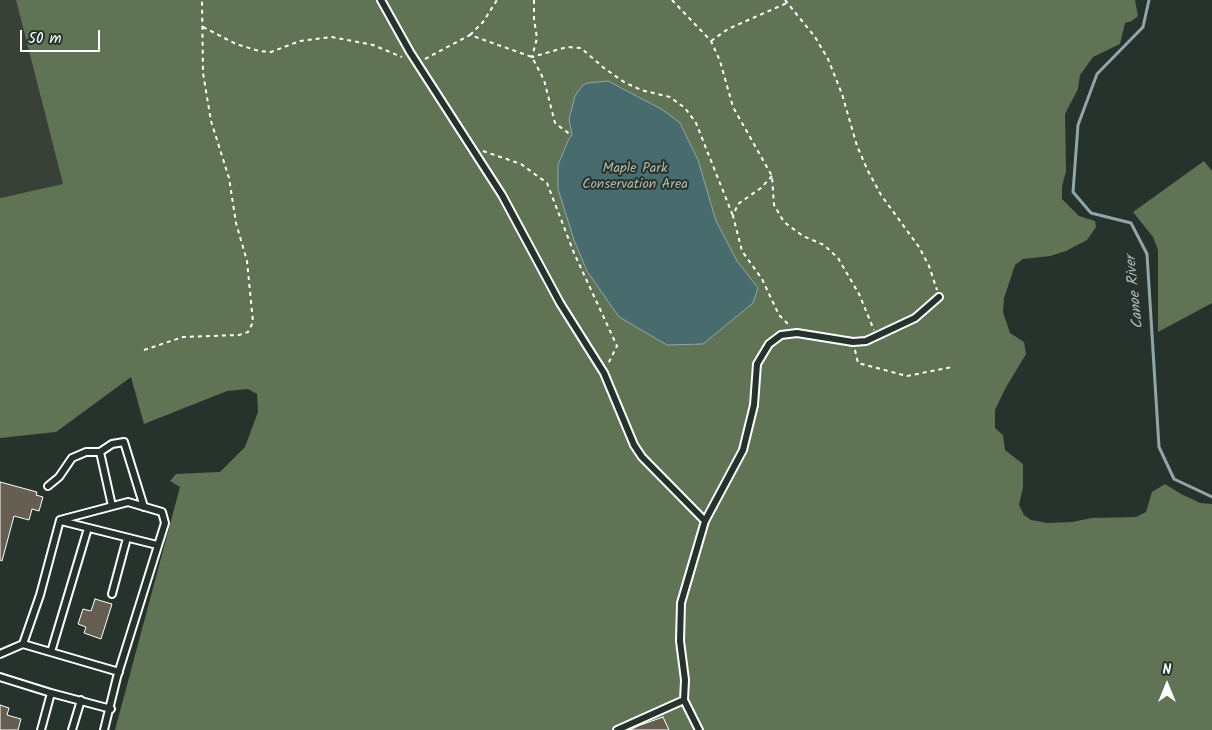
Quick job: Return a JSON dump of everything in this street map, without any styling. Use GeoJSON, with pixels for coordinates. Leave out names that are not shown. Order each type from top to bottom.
{"type":"FeatureCollection","features":[{"type":"Feature","properties":{"kind":"lane"},"geometry":{"type":"LineString","coordinates":[[381,0],[417,63],[502,195],[560,303],[604,373],[634,446],[642,457],[705,521]]}},
{"type":"Feature","properties":{"kind":"lane"},"geometry":{"type":"LineString","coordinates":[[699,730],[684,700],[685,680],[680,641],[681,603],[705,521],[743,450],[754,406],[757,364],[768,344],[781,335],[797,333],[853,342],[866,341],[915,318],[939,297]]}},
{"type":"Feature","properties":{"kind":"lane"},"geometry":{"type":"LineString","coordinates":[[48,486],[58,477],[72,458],[86,452],[100,452],[112,444],[124,442],[144,507]]}},
{"type":"Feature","properties":{"kind":"lane"},"geometry":{"type":"LineString","coordinates":[[100,452],[112,506]]}},
{"type":"Feature","properties":{"kind":"lane"},"geometry":{"type":"LineString","coordinates":[[60,520],[128,502],[162,512],[165,524],[118,672],[111,708],[104,730]]}},
{"type":"Feature","properties":{"kind":"lane"},"geometry":{"type":"LineString","coordinates":[[60,520],[157,545]]}},
{"type":"Feature","properties":{"kind":"lane"},"geometry":{"type":"LineString","coordinates":[[23,644],[40,595],[60,520]]}},
{"type":"Feature","properties":{"kind":"lane"},"geometry":{"type":"LineString","coordinates":[[51,652],[88,528]]}},
{"type":"Feature","properties":{"kind":"lane"},"geometry":{"type":"LineString","coordinates":[[112,594],[127,538]]}},
{"type":"Feature","properties":{"kind":"lane"},"geometry":{"type":"LineString","coordinates":[[0,654],[23,644],[118,672]]}},
{"type":"Feature","properties":{"kind":"lane"},"geometry":{"type":"LineString","coordinates":[[0,677],[111,708]]}},
{"type":"Feature","properties":{"kind":"lane"},"geometry":{"type":"LineString","coordinates":[[41,730],[51,692]]}},
{"type":"Feature","properties":{"kind":"lane"},"geometry":{"type":"LineString","coordinates":[[72,730],[81,700]]}},
{"type":"Feature","properties":{"kind":"lane"},"geometry":{"type":"LineString","coordinates":[[617,730],[684,700]]}},
{"type":"Feature","properties":{"kind":"path"},"geometry":{"type":"LineString","coordinates":[[144,350],[183,337],[239,335],[248,332],[253,322],[248,261],[236,223],[229,178],[211,121],[203,73],[202,0]]}},
{"type":"Feature","properties":{"kind":"path"},"geometry":{"type":"LineString","coordinates":[[203,27],[236,44],[259,51],[271,52],[300,41],[332,37],[373,45],[417,63],[470,35],[483,22],[497,0]]}},
{"type":"Feature","properties":{"kind":"path"},"geometry":{"type":"LineString","coordinates":[[534,0],[537,38],[532,57],[544,80],[555,123],[571,135]]}},
{"type":"Feature","properties":{"kind":"path"},"geometry":{"type":"LineString","coordinates":[[672,0],[711,41],[720,60],[733,107],[772,176],[774,205],[784,222],[803,236],[824,245],[838,258],[859,294],[876,336]]}},
{"type":"Feature","properties":{"kind":"path"},"geometry":{"type":"LineString","coordinates":[[711,41],[728,28],[786,1],[815,37],[828,59],[868,171],[881,194],[920,247],[929,266],[939,297]]}},
{"type":"Feature","properties":{"kind":"path"},"geometry":{"type":"LineString","coordinates":[[470,35],[532,57],[567,47],[581,48],[624,82],[641,90],[670,97],[686,108],[696,123],[733,216],[742,251],[762,279],[779,315],[797,333]]}},
{"type":"Feature","properties":{"kind":"path"},"geometry":{"type":"LineString","coordinates":[[470,146],[521,164],[547,183],[574,253],[617,346],[604,373]]}},
{"type":"Feature","properties":{"kind":"path"},"geometry":{"type":"LineString","coordinates":[[733,216],[738,204],[761,188],[772,176]]}},
{"type":"Feature","properties":{"kind":"path"},"geometry":{"type":"LineString","coordinates":[[853,342],[858,363],[907,376],[952,367]]}},
{"type":"Feature","properties":{"kind":"shaded area"},"geometry":{"type":"Polygon","coordinates":[[[0,0],[16,0],[63,184],[0,198],[0,0]]]}},
{"type":"Feature","properties":{"kind":"green space","name":"Maple Park Conservation Area"},"geometry":{"type":"Polygon","coordinates":[[[16,0],[1135,0],[1138,16],[1132,21],[1125,23],[1120,44],[1093,57],[1080,75],[1078,89],[1065,114],[1066,171],[1062,187],[1062,199],[1079,216],[1095,221],[1096,227],[1087,240],[1066,251],[1050,256],[1023,259],[1015,265],[1004,298],[1003,312],[1010,333],[1024,342],[1026,354],[995,410],[995,428],[1003,435],[1005,450],[1023,464],[1023,487],[1019,505],[1024,515],[1031,520],[1047,523],[1072,522],[1092,518],[1136,517],[1146,512],[1152,492],[1165,484],[1200,503],[1212,504],[1212,730],[115,730],[180,487],[170,481],[176,474],[220,472],[245,447],[258,412],[257,394],[248,389],[227,391],[144,424],[131,377],[56,432],[0,438],[0,198],[63,184],[16,0]]]}},
{"type":"Feature","properties":{"kind":"green space"},"geometry":{"type":"Polygon","coordinates":[[[1204,161],[1212,171],[1212,303],[1158,332],[1158,250],[1153,237],[1133,212],[1204,161]]]}},
{"type":"Feature","properties":{"kind":"water"},"geometry":{"type":"Polygon","coordinates":[[[608,81],[663,110],[680,123],[698,160],[716,221],[737,261],[758,288],[753,303],[703,344],[667,345],[619,317],[587,271],[574,240],[558,189],[558,165],[572,135],[569,119],[575,96],[582,86],[587,83],[608,81]]]}},
{"type":"Feature","properties":{"kind":"building"},"geometry":{"type":"Polygon","coordinates":[[[0,482],[37,492],[36,495],[43,497],[39,511],[32,509],[29,520],[14,516],[2,561],[0,560],[0,482]]]}},
{"type":"Feature","properties":{"kind":"building"},"geometry":{"type":"Polygon","coordinates":[[[95,599],[112,604],[101,639],[84,633],[86,627],[78,624],[83,609],[91,611],[95,599]]]}},
{"type":"Feature","properties":{"kind":"building"},"geometry":{"type":"Polygon","coordinates":[[[0,705],[9,708],[7,715],[21,719],[18,730],[0,730],[0,705]]]}},
{"type":"Feature","properties":{"kind":"building"},"geometry":{"type":"Polygon","coordinates":[[[663,717],[669,730],[630,730],[638,726],[663,717]]]}},
{"type":"Feature","properties":{"kind":"waterway","name":"Canoe River"},"geometry":{"type":"LineString","coordinates":[[1149,0],[1143,27],[1097,74],[1078,125],[1073,192],[1091,213],[1131,223],[1147,254],[1159,447],[1174,479],[1212,497]]}}]}
